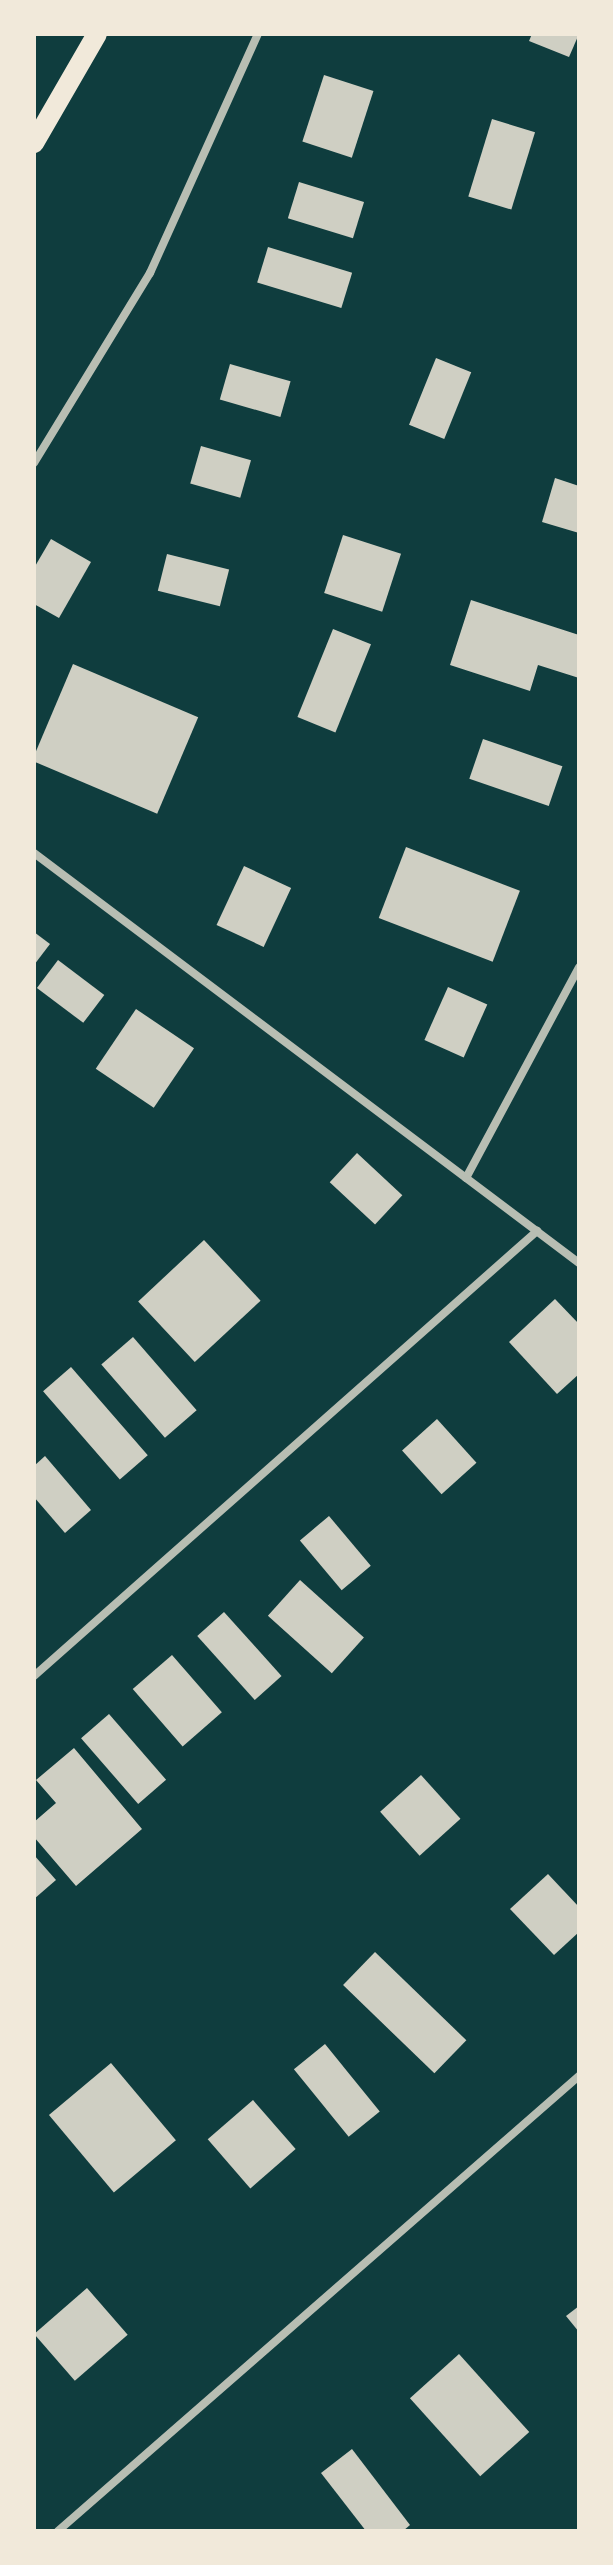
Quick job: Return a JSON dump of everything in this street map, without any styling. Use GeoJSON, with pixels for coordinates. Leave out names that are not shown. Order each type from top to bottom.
{"type":"FeatureCollection","features":[{"type":"Feature","properties":{"kind":"main road"},"geometry":{"type":"LineString","coordinates":[[34,143],[97,34]]}},
{"type":"Feature","properties":{"kind":"street"},"geometry":{"type":"LineString","coordinates":[[34,463],[150,273],[258,34]]}},
{"type":"Feature","properties":{"kind":"street"},"geometry":{"type":"LineString","coordinates":[[34,853],[579,1263]]}},
{"type":"Feature","properties":{"kind":"street"},"geometry":{"type":"LineString","coordinates":[[466,1178],[579,967]]}},
{"type":"Feature","properties":{"kind":"street"},"geometry":{"type":"LineString","coordinates":[[34,1676],[537,1231]]}},
{"type":"Feature","properties":{"kind":"street"},"geometry":{"type":"LineString","coordinates":[[58,2531],[579,2076]]}},
{"type":"Feature","properties":{"kind":"building"},"geometry":{"type":"Polygon","coordinates":[[[532,34],[579,34],[569,57],[529,41],[532,34]]]}},
{"type":"Feature","properties":{"kind":"building"},"geometry":{"type":"Polygon","coordinates":[[[324,75],[373,91],[352,158],[302,142],[324,75]]]}},
{"type":"Feature","properties":{"kind":"building"},"geometry":{"type":"Polygon","coordinates":[[[492,119],[535,132],[511,210],[468,196],[492,119]]]}},
{"type":"Feature","properties":{"kind":"building"},"geometry":{"type":"Polygon","coordinates":[[[299,182],[364,202],[353,238],[288,218],[299,182]]]}},
{"type":"Feature","properties":{"kind":"building"},"geometry":{"type":"Polygon","coordinates":[[[268,247],[352,273],[341,308],[257,282],[268,247]]]}},
{"type":"Feature","properties":{"kind":"building"},"geometry":{"type":"Polygon","coordinates":[[[436,358],[471,372],[444,439],[409,425],[436,358]]]}},
{"type":"Feature","properties":{"kind":"building"},"geometry":{"type":"Polygon","coordinates":[[[230,364],[291,381],[280,417],[220,400],[230,364]]]}},
{"type":"Feature","properties":{"kind":"building"},"geometry":{"type":"Polygon","coordinates":[[[201,446],[251,460],[240,498],[190,483],[201,446]]]}},
{"type":"Feature","properties":{"kind":"building"},"geometry":{"type":"Polygon","coordinates":[[[555,478],[579,486],[579,533],[542,522],[555,478]]]}},
{"type":"Feature","properties":{"kind":"building"},"geometry":{"type":"Polygon","coordinates":[[[343,535],[401,554],[382,612],[324,593],[343,535]]]}},
{"type":"Feature","properties":{"kind":"building"},"geometry":{"type":"Polygon","coordinates":[[[51,539],[91,562],[59,618],[34,604],[34,568],[51,539]]]}},
{"type":"Feature","properties":{"kind":"building"},"geometry":{"type":"Polygon","coordinates":[[[167,554],[229,569],[220,606],[158,591],[167,554]]]}},
{"type":"Feature","properties":{"kind":"building"},"geometry":{"type":"Polygon","coordinates":[[[471,600],[579,635],[579,678],[538,665],[530,691],[450,665],[471,600]]]}},
{"type":"Feature","properties":{"kind":"building"},"geometry":{"type":"Polygon","coordinates":[[[333,629],[371,644],[335,732],[297,717],[333,629]]]}},
{"type":"Feature","properties":{"kind":"building"},"geometry":{"type":"Polygon","coordinates":[[[73,664],[198,717],[157,814],[34,762],[73,664]]]}},
{"type":"Feature","properties":{"kind":"building"},"geometry":{"type":"Polygon","coordinates":[[[483,739],[562,766],[549,806],[469,779],[483,739]]]}},
{"type":"Feature","properties":{"kind":"building"},"geometry":{"type":"Polygon","coordinates":[[[406,847],[520,891],[493,962],[379,918],[406,847]]]}},
{"type":"Feature","properties":{"kind":"building"},"geometry":{"type":"Polygon","coordinates":[[[244,866],[291,888],[264,947],[217,925],[244,866]]]}},
{"type":"Feature","properties":{"kind":"building"},"geometry":{"type":"Polygon","coordinates":[[[34,932],[50,944],[34,965],[34,932]]]}},
{"type":"Feature","properties":{"kind":"building"},"geometry":{"type":"Polygon","coordinates":[[[58,960],[104,995],[83,1023],[37,988],[58,960]]]}},
{"type":"Feature","properties":{"kind":"building"},"geometry":{"type":"Polygon","coordinates":[[[448,987],[487,1004],[464,1057],[424,1040],[448,987]]]}},
{"type":"Feature","properties":{"kind":"building"},"geometry":{"type":"Polygon","coordinates":[[[136,1009],[194,1048],[154,1108],[96,1069],[136,1009]]]}},
{"type":"Feature","properties":{"kind":"building"},"geometry":{"type":"Polygon","coordinates":[[[357,1153],[402,1195],[375,1225],[330,1182],[357,1153]]]}},
{"type":"Feature","properties":{"kind":"building"},"geometry":{"type":"Polygon","coordinates":[[[204,1240],[261,1301],[195,1362],[138,1301],[204,1240]]]}},
{"type":"Feature","properties":{"kind":"building"},"geometry":{"type":"Polygon","coordinates":[[[555,1299],[579,1324],[579,1374],[557,1394],[509,1342],[555,1299]]]}},
{"type":"Feature","properties":{"kind":"building"},"geometry":{"type":"Polygon","coordinates":[[[133,1337],[197,1410],[165,1438],[101,1365],[133,1337]]]}},
{"type":"Feature","properties":{"kind":"building"},"geometry":{"type":"Polygon","coordinates":[[[71,1367],[148,1455],[120,1480],[43,1391],[71,1367]]]}},
{"type":"Feature","properties":{"kind":"building"},"geometry":{"type":"Polygon","coordinates":[[[437,1419],[476,1463],[442,1494],[402,1450],[437,1419]]]}},
{"type":"Feature","properties":{"kind":"building"},"geometry":{"type":"Polygon","coordinates":[[[45,1456],[91,1510],[65,1533],[34,1497],[34,1466],[45,1456]]]}},
{"type":"Feature","properties":{"kind":"building"},"geometry":{"type":"Polygon","coordinates":[[[329,1516],[371,1566],[342,1590],[300,1540],[329,1516]]]}},
{"type":"Feature","properties":{"kind":"building"},"geometry":{"type":"Polygon","coordinates":[[[300,1580],[364,1638],[332,1673],[268,1616],[300,1580]]]}},
{"type":"Feature","properties":{"kind":"building"},"geometry":{"type":"Polygon","coordinates":[[[224,1612],[282,1676],[255,1700],[197,1636],[224,1612]]]}},
{"type":"Feature","properties":{"kind":"building"},"geometry":{"type":"Polygon","coordinates":[[[172,1655],[222,1712],[183,1746],[133,1689],[172,1655]]]}},
{"type":"Feature","properties":{"kind":"building"},"geometry":{"type":"Polygon","coordinates":[[[109,1714],[166,1780],[138,1804],[81,1738],[109,1714]]]}},
{"type":"Feature","properties":{"kind":"building"},"geometry":{"type":"Polygon","coordinates":[[[74,1748],[142,1829],[76,1886],[34,1837],[34,1822],[56,1803],[36,1780],[74,1748]]]}},
{"type":"Feature","properties":{"kind":"building"},"geometry":{"type":"Polygon","coordinates":[[[421,1775],[460,1819],[420,1856],[380,1812],[421,1775]]]}},
{"type":"Feature","properties":{"kind":"building"},"geometry":{"type":"Polygon","coordinates":[[[34,1855],[56,1880],[34,1899],[34,1855]]]}},
{"type":"Feature","properties":{"kind":"building"},"geometry":{"type":"Polygon","coordinates":[[[548,1874],[579,1907],[579,1932],[554,1955],[510,1909],[548,1874]]]}},
{"type":"Feature","properties":{"kind":"building"},"geometry":{"type":"Polygon","coordinates":[[[375,1952],[466,2040],[434,2073],[343,1985],[375,1952]]]}},
{"type":"Feature","properties":{"kind":"building"},"geometry":{"type":"Polygon","coordinates":[[[325,2044],[380,2112],[349,2137],[294,2069],[325,2044]]]}},
{"type":"Feature","properties":{"kind":"building"},"geometry":{"type":"Polygon","coordinates":[[[111,2063],[176,2140],[114,2192],[49,2115],[111,2063]]]}},
{"type":"Feature","properties":{"kind":"building"},"geometry":{"type":"Polygon","coordinates":[[[253,2100],[296,2149],[250,2188],[208,2139],[253,2100]]]}},
{"type":"Feature","properties":{"kind":"building"},"geometry":{"type":"Polygon","coordinates":[[[87,2288],[128,2335],[75,2381],[34,2334],[87,2288]]]}},
{"type":"Feature","properties":{"kind":"building"},"geometry":{"type":"Polygon","coordinates":[[[579,2306],[579,2332],[566,2316],[579,2306]]]}},
{"type":"Feature","properties":{"kind":"building"},"geometry":{"type":"Polygon","coordinates":[[[459,2354],[529,2432],[480,2476],[410,2398],[459,2354]]]}},
{"type":"Feature","properties":{"kind":"building"},"geometry":{"type":"Polygon","coordinates":[[[352,2449],[410,2525],[403,2531],[366,2531],[321,2473],[352,2449]]]}}]}
